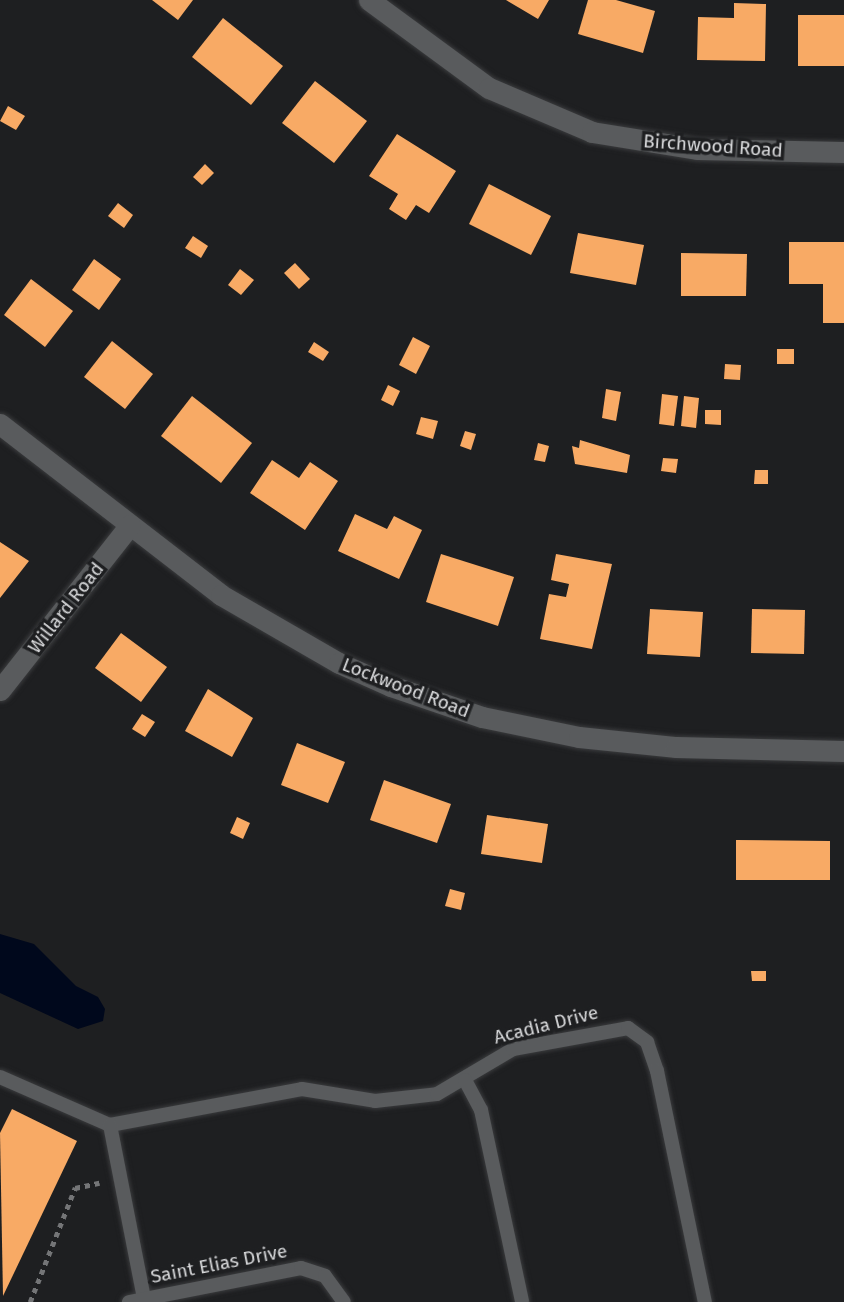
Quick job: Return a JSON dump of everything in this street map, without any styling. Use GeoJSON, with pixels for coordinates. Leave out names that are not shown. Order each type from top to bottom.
{"type":"FeatureCollection","features":[{"type":"Feature","properties":{"kind":"street","name":"Birchwood Road"},"geometry":{"type":"LineString","coordinates":[[369,0],[489,88],[592,132],[696,149],[844,152]]}},
{"type":"Feature","properties":{"kind":"street","name":"Lockwood Road"},"geometry":{"type":"LineString","coordinates":[[0,424],[130,525],[281,632],[391,686],[482,717],[579,737],[676,747],[844,751]]}},
{"type":"Feature","properties":{"kind":"street","name":"Willard Road"},"geometry":{"type":"LineString","coordinates":[[0,690],[130,525]]}},
{"type":"Feature","properties":{"kind":"lane","name":"Acadia Drive"},"geometry":{"type":"LineString","coordinates":[[110,1125],[302,1089],[403,1100],[438,1094],[465,1080],[498,1054],[604,1029],[628,1028],[647,1042],[705,1302]]}},
{"type":"Feature","properties":{"kind":"lane"},"geometry":{"type":"LineString","coordinates":[[0,1077],[110,1125],[120,1178],[136,1300]]}},
{"type":"Feature","properties":{"kind":"lane"},"geometry":{"type":"LineString","coordinates":[[465,1080],[481,1111],[522,1302]]}},
{"type":"Feature","properties":{"kind":"lane","name":"Saint Elias Drive"},"geometry":{"type":"LineString","coordinates":[[136,1300],[301,1268],[325,1276],[344,1302]]}},
{"type":"Feature","properties":{"kind":"path"},"geometry":{"type":"LineString","coordinates":[[30,1302],[75,1188],[120,1178]]}},
{"type":"Feature","properties":{"kind":"water"},"geometry":{"type":"Polygon","coordinates":[[[0,934],[34,944],[76,986],[98,997],[105,1009],[103,1021],[78,1029],[0,993],[0,934]]]}},
{"type":"Feature","properties":{"kind":"building"},"geometry":{"type":"Polygon","coordinates":[[[152,0],[193,0],[178,20],[152,0]]]}},
{"type":"Feature","properties":{"kind":"building"},"geometry":{"type":"Polygon","coordinates":[[[506,0],[549,0],[538,19],[506,0]]]}},
{"type":"Feature","properties":{"kind":"building"},"geometry":{"type":"Polygon","coordinates":[[[588,0],[616,0],[655,11],[643,53],[578,34],[588,0]]]}},
{"type":"Feature","properties":{"kind":"building"},"geometry":{"type":"Polygon","coordinates":[[[734,3],[766,4],[765,61],[697,60],[698,17],[734,18],[734,3]]]}},
{"type":"Feature","properties":{"kind":"building"},"geometry":{"type":"Polygon","coordinates":[[[798,15],[844,15],[844,66],[798,66],[798,15]]]}},
{"type":"Feature","properties":{"kind":"building"},"geometry":{"type":"Polygon","coordinates":[[[223,18],[283,66],[251,105],[192,57],[223,18]]]}},
{"type":"Feature","properties":{"kind":"building"},"geometry":{"type":"Polygon","coordinates":[[[315,81],[367,121],[334,163],[282,123],[315,81]]]}},
{"type":"Feature","properties":{"kind":"building"},"geometry":{"type":"Polygon","coordinates":[[[8,106],[25,116],[16,130],[0,121],[8,106]]]}},
{"type":"Feature","properties":{"kind":"building"},"geometry":{"type":"Polygon","coordinates":[[[397,134],[456,171],[429,213],[416,205],[406,220],[389,209],[398,194],[369,176],[397,134]]]}},
{"type":"Feature","properties":{"kind":"building"},"geometry":{"type":"Polygon","coordinates":[[[205,164],[214,173],[202,185],[193,177],[205,164]]]}},
{"type":"Feature","properties":{"kind":"building"},"geometry":{"type":"Polygon","coordinates":[[[489,184],[551,216],[531,255],[469,224],[489,184]]]}},
{"type":"Feature","properties":{"kind":"building"},"geometry":{"type":"Polygon","coordinates":[[[118,203],[133,215],[124,228],[108,216],[118,203]]]}},
{"type":"Feature","properties":{"kind":"building"},"geometry":{"type":"Polygon","coordinates":[[[578,233],[644,245],[636,285],[570,273],[578,233]]]}},
{"type":"Feature","properties":{"kind":"building"},"geometry":{"type":"Polygon","coordinates":[[[193,236],[208,246],[201,258],[185,248],[193,236]]]}},
{"type":"Feature","properties":{"kind":"building"},"geometry":{"type":"Polygon","coordinates":[[[789,242],[844,242],[844,323],[823,323],[823,284],[789,284],[789,242]]]}},
{"type":"Feature","properties":{"kind":"building"},"geometry":{"type":"Polygon","coordinates":[[[681,253],[747,254],[746,296],[681,296],[681,253]]]}},
{"type":"Feature","properties":{"kind":"building"},"geometry":{"type":"Polygon","coordinates":[[[94,259],[121,279],[99,310],[72,290],[94,259]]]}},
{"type":"Feature","properties":{"kind":"building"},"geometry":{"type":"Polygon","coordinates":[[[295,263],[310,279],[299,289],[284,273],[295,263]]]}},
{"type":"Feature","properties":{"kind":"building"},"geometry":{"type":"Polygon","coordinates":[[[240,269],[254,280],[241,295],[228,285],[240,269]]]}},
{"type":"Feature","properties":{"kind":"building"},"geometry":{"type":"Polygon","coordinates":[[[31,279],[73,311],[45,347],[4,315],[31,279]]]}},
{"type":"Feature","properties":{"kind":"building"},"geometry":{"type":"Polygon","coordinates":[[[413,337],[430,346],[416,374],[399,365],[413,337]]]}},
{"type":"Feature","properties":{"kind":"building"},"geometry":{"type":"Polygon","coordinates":[[[112,341],[153,374],[125,409],[84,377],[112,341]]]}},
{"type":"Feature","properties":{"kind":"building"},"geometry":{"type":"Polygon","coordinates":[[[314,342],[329,352],[323,361],[308,352],[314,342]]]}},
{"type":"Feature","properties":{"kind":"building"},"geometry":{"type":"Polygon","coordinates":[[[777,349],[794,349],[794,364],[777,364],[777,349]]]}},
{"type":"Feature","properties":{"kind":"building"},"geometry":{"type":"Polygon","coordinates":[[[725,364],[741,365],[740,380],[724,379],[725,364]]]}},
{"type":"Feature","properties":{"kind":"building"},"geometry":{"type":"Polygon","coordinates":[[[388,385],[400,391],[393,406],[381,400],[388,385]]]}},
{"type":"Feature","properties":{"kind":"building"},"geometry":{"type":"Polygon","coordinates":[[[606,389],[621,392],[616,421],[602,418],[606,389]]]}},
{"type":"Feature","properties":{"kind":"building"},"geometry":{"type":"Polygon","coordinates":[[[662,394],[678,396],[674,426],[659,424],[662,394]]]}},
{"type":"Feature","properties":{"kind":"building"},"geometry":{"type":"Polygon","coordinates":[[[192,396],[252,443],[221,483],[161,436],[192,396]]]}},
{"type":"Feature","properties":{"kind":"building"},"geometry":{"type":"Polygon","coordinates":[[[684,396],[699,398],[696,428],[681,426],[684,396]]]}},
{"type":"Feature","properties":{"kind":"building"},"geometry":{"type":"Polygon","coordinates":[[[705,410],[721,410],[721,425],[705,424],[705,410]]]}},
{"type":"Feature","properties":{"kind":"building"},"geometry":{"type":"Polygon","coordinates":[[[421,417],[438,421],[433,439],[416,434],[421,417]]]}},
{"type":"Feature","properties":{"kind":"building"},"geometry":{"type":"Polygon","coordinates":[[[465,431],[476,434],[471,450],[460,446],[465,431]]]}},
{"type":"Feature","properties":{"kind":"building"},"geometry":{"type":"Polygon","coordinates":[[[580,440],[630,455],[627,473],[575,464],[572,446],[579,448],[580,440]]]}},
{"type":"Feature","properties":{"kind":"building"},"geometry":{"type":"Polygon","coordinates":[[[538,443],[549,446],[545,462],[534,460],[538,443]]]}},
{"type":"Feature","properties":{"kind":"building"},"geometry":{"type":"Polygon","coordinates":[[[663,458],[678,459],[676,473],[661,471],[663,458]]]}},
{"type":"Feature","properties":{"kind":"building"},"geometry":{"type":"Polygon","coordinates":[[[272,460],[299,478],[310,462],[338,481],[305,530],[250,493],[272,460]]]}},
{"type":"Feature","properties":{"kind":"building"},"geometry":{"type":"Polygon","coordinates":[[[755,470],[768,470],[768,484],[754,484],[755,470]]]}},
{"type":"Feature","properties":{"kind":"building"},"geometry":{"type":"Polygon","coordinates":[[[355,514],[387,529],[394,516],[422,530],[399,579],[338,551],[355,514]]]}},
{"type":"Feature","properties":{"kind":"building"},"geometry":{"type":"Polygon","coordinates":[[[0,542],[29,561],[0,598],[0,542]]]}},
{"type":"Feature","properties":{"kind":"building"},"geometry":{"type":"Polygon","coordinates":[[[441,554],[514,577],[498,626],[426,602],[441,554]]]}},
{"type":"Feature","properties":{"kind":"building"},"geometry":{"type":"Polygon","coordinates":[[[556,554],[612,564],[592,649],[540,639],[549,594],[566,597],[569,584],[551,580],[556,554]]]}},
{"type":"Feature","properties":{"kind":"building"},"geometry":{"type":"Polygon","coordinates":[[[650,609],[703,612],[700,657],[647,654],[650,609]]]}},
{"type":"Feature","properties":{"kind":"building"},"geometry":{"type":"Polygon","coordinates":[[[752,609],[805,610],[804,654],[751,653],[752,609]]]}},
{"type":"Feature","properties":{"kind":"building"},"geometry":{"type":"Polygon","coordinates":[[[121,633],[167,667],[141,702],[95,668],[121,633]]]}},
{"type":"Feature","properties":{"kind":"building"},"geometry":{"type":"Polygon","coordinates":[[[208,689],[253,718],[232,757],[185,731],[208,689]]]}},
{"type":"Feature","properties":{"kind":"building"},"geometry":{"type":"Polygon","coordinates":[[[142,714],[155,722],[145,737],[132,729],[142,714]]]}},
{"type":"Feature","properties":{"kind":"building"},"geometry":{"type":"Polygon","coordinates":[[[297,743],[345,762],[328,803],[281,785],[297,743]]]}},
{"type":"Feature","properties":{"kind":"building"},"geometry":{"type":"Polygon","coordinates":[[[384,780],[451,804],[437,843],[370,820],[384,780]]]}},
{"type":"Feature","properties":{"kind":"building"},"geometry":{"type":"Polygon","coordinates":[[[487,815],[548,824],[542,863],[481,854],[487,815]]]}},
{"type":"Feature","properties":{"kind":"building"},"geometry":{"type":"Polygon","coordinates":[[[237,817],[250,823],[243,839],[230,833],[237,817]]]}},
{"type":"Feature","properties":{"kind":"building"},"geometry":{"type":"Polygon","coordinates":[[[736,840],[830,841],[830,880],[736,880],[736,840]]]}},
{"type":"Feature","properties":{"kind":"building"},"geometry":{"type":"Polygon","coordinates":[[[450,889],[465,893],[461,910],[445,906],[450,889]]]}},
{"type":"Feature","properties":{"kind":"building"},"geometry":{"type":"Polygon","coordinates":[[[751,971],[766,971],[766,981],[752,981],[751,971]]]}},
{"type":"Feature","properties":{"kind":"building"},"geometry":{"type":"Polygon","coordinates":[[[12,1109],[77,1141],[3,1296],[0,1133],[12,1109]]]}}]}
